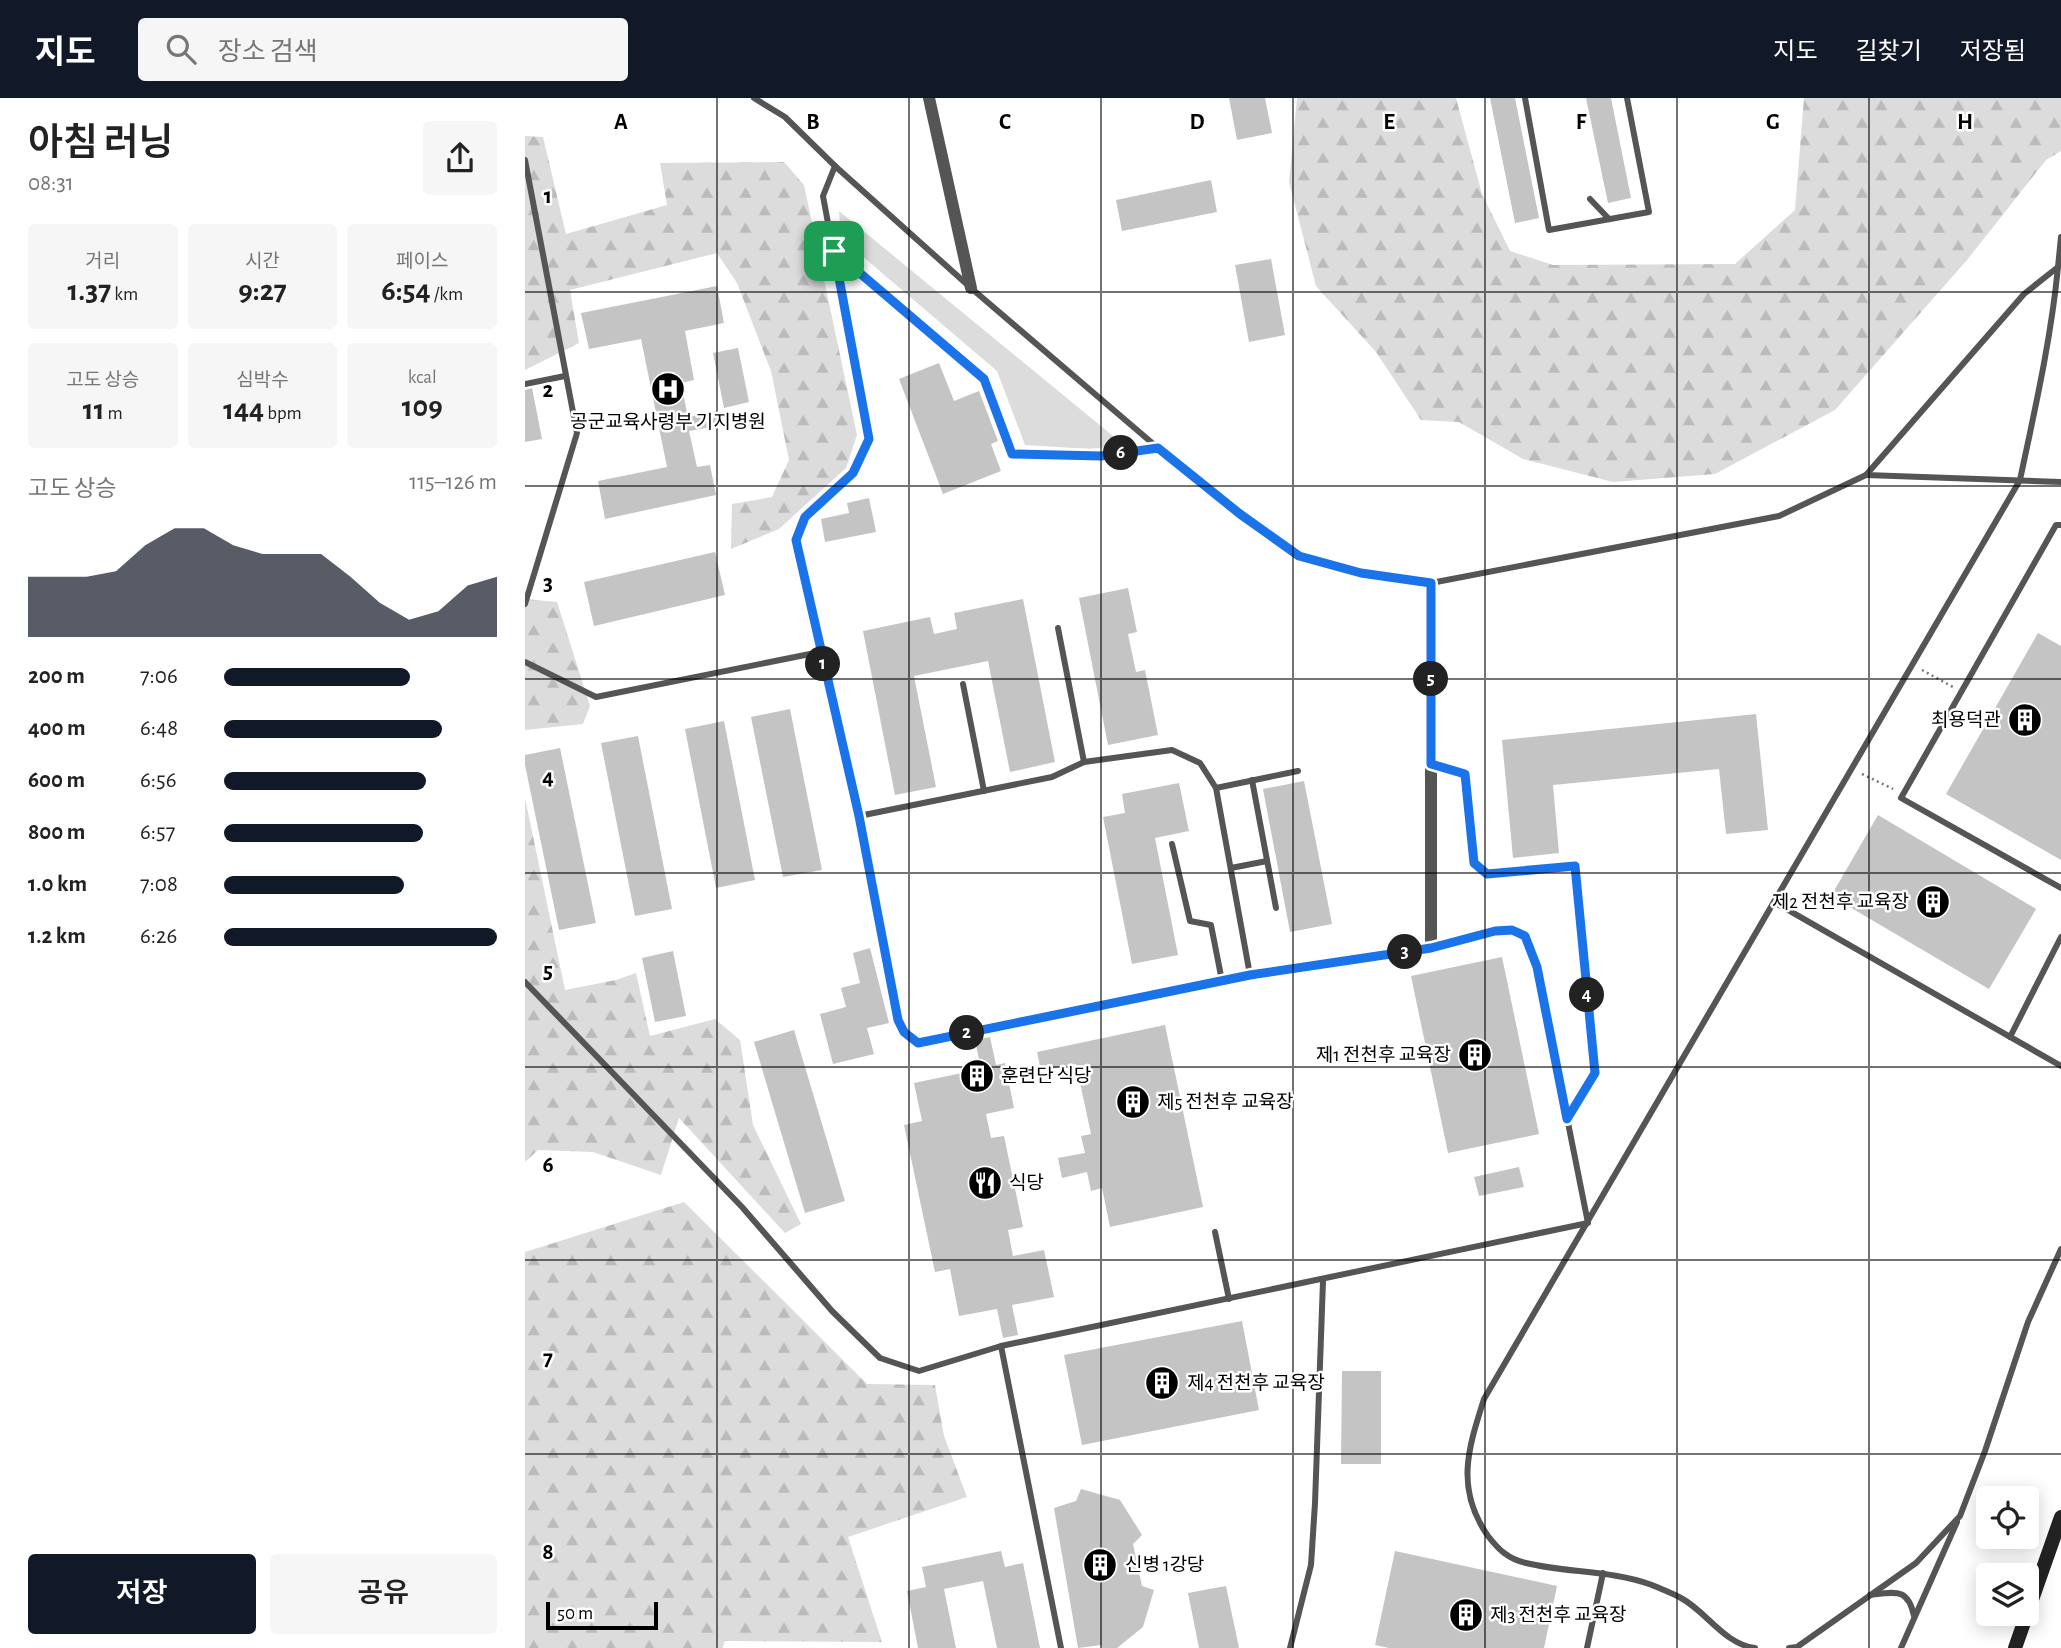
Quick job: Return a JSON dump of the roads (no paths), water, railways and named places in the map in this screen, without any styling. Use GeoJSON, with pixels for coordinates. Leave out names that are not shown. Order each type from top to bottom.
{"type":"FeatureCollection","features":[{"type":"Feature","properties":{"kind":"main road"},"geometry":{"type":"LineString","coordinates":[[2015,1648],[2061,1517]]}},
{"type":"Feature","properties":{"kind":"street"},"geometry":{"type":"LineString","coordinates":[[929,98],[971,288]]}},
{"type":"Feature","properties":{"kind":"street"},"geometry":{"type":"LineString","coordinates":[[1431,583],[1431,948]]}},
{"type":"Feature","properties":{"kind":"lane"},"geometry":{"type":"LineString","coordinates":[[754,98],[785,117],[835,166],[971,288],[1158,448],[1240,514],[1299,556],[1361,573],[1431,583],[1779,516],[1866,475],[2024,294],[2059,265]]}},
{"type":"Feature","properties":{"kind":"lane"},"geometry":{"type":"LineString","coordinates":[[1525,98],[1549,230],[1649,212],[1627,98]]}},
{"type":"Feature","properties":{"kind":"lane"},"geometry":{"type":"LineString","coordinates":[[525,160],[577,433],[525,604]]}},
{"type":"Feature","properties":{"kind":"lane"},"geometry":{"type":"LineString","coordinates":[[835,166],[823,196],[869,439],[853,473],[805,517],[796,540],[859,816],[898,1020],[904,1032],[918,1043],[1250,975],[1431,948],[1495,931],[1512,930],[1525,936],[1537,967],[1588,1223]]}},
{"type":"Feature","properties":{"kind":"lane"},"geometry":{"type":"LineString","coordinates":[[1590,199],[1609,219]]}},
{"type":"Feature","properties":{"kind":"lane"},"geometry":{"type":"LineString","coordinates":[[1755,1648],[1745,1647],[1727,1636],[1682,1598],[1648,1584],[1603,1573],[1524,1563],[1500,1552],[1482,1527],[1468,1497],[1467,1469],[1471,1438],[1484,1399],[2019,480],[2054,311],[2061,237]]}},
{"type":"Feature","properties":{"kind":"lane"},"geometry":{"type":"LineString","coordinates":[[834,251],[984,379],[1012,454],[1101,456],[1158,448]]}},
{"type":"Feature","properties":{"kind":"lane"},"geometry":{"type":"LineString","coordinates":[[525,384],[565,376]]}},
{"type":"Feature","properties":{"kind":"lane"},"geometry":{"type":"LineString","coordinates":[[1866,475],[2061,482]]}},
{"type":"Feature","properties":{"kind":"lane"},"geometry":{"type":"LineString","coordinates":[[2061,525],[2056,525],[1901,798],[2061,888]]}},
{"type":"Feature","properties":{"kind":"lane"},"geometry":{"type":"LineString","coordinates":[[1058,628],[1084,762]]}},
{"type":"Feature","properties":{"kind":"lane"},"geometry":{"type":"LineString","coordinates":[[525,662],[596,697],[820,652]]}},
{"type":"Feature","properties":{"kind":"lane"},"geometry":{"type":"LineString","coordinates":[[963,684],[984,791]]}},
{"type":"Feature","properties":{"kind":"lane"},"geometry":{"type":"LineString","coordinates":[[859,816],[1052,777],[1084,762],[1172,750],[1200,763],[1216,788],[1250,975]]}},
{"type":"Feature","properties":{"kind":"lane"},"geometry":{"type":"LineString","coordinates":[[1431,764],[1465,774],[1474,863],[1487,874],[1575,866],[1595,1073],[1567,1119]]}},
{"type":"Feature","properties":{"kind":"lane"},"geometry":{"type":"LineString","coordinates":[[1216,788],[1298,771]]}},
{"type":"Feature","properties":{"kind":"lane"},"geometry":{"type":"LineString","coordinates":[[1252,780],[1276,908]]}},
{"type":"Feature","properties":{"kind":"lane"},"geometry":{"type":"LineString","coordinates":[[1173,844],[1190,921],[1211,925],[1222,981]]}},
{"type":"Feature","properties":{"kind":"lane"},"geometry":{"type":"LineString","coordinates":[[1231,868],[1267,860]]}},
{"type":"Feature","properties":{"kind":"lane"},"geometry":{"type":"LineString","coordinates":[[1774,902],[2061,1066]]}},
{"type":"Feature","properties":{"kind":"lane"},"geometry":{"type":"LineString","coordinates":[[2010,1037],[2061,937]]}},
{"type":"Feature","properties":{"kind":"lane"},"geometry":{"type":"LineString","coordinates":[[525,982],[743,1207],[832,1311],[880,1358],[919,1371],[1001,1346],[1323,1281],[1588,1223]]}},
{"type":"Feature","properties":{"kind":"lane"},"geometry":{"type":"LineString","coordinates":[[1215,1232],[1229,1299]]}},
{"type":"Feature","properties":{"kind":"lane"},"geometry":{"type":"LineString","coordinates":[[1901,1648],[1960,1516],[2028,1322],[2061,1249]]}},
{"type":"Feature","properties":{"kind":"lane"},"geometry":{"type":"LineString","coordinates":[[1290,1648],[1311,1565],[1323,1281]]}},
{"type":"Feature","properties":{"kind":"lane"},"geometry":{"type":"LineString","coordinates":[[1001,1346],[1061,1648]]}},
{"type":"Feature","properties":{"kind":"lane"},"geometry":{"type":"LineString","coordinates":[[1789,1648],[1797,1647],[1916,1563],[1960,1516]]}},
{"type":"Feature","properties":{"kind":"lane"},"geometry":{"type":"LineString","coordinates":[[1587,1648],[1603,1573]]}},
{"type":"Feature","properties":{"kind":"lane"},"geometry":{"type":"LineString","coordinates":[[1868,1596],[1895,1592],[1906,1595],[1915,1617]]}},
{"type":"Feature","properties":{"kind":"place","name":"공군교육사령부 기지병원"},"geometry":{"type":"Point","coordinates":[668,389]}},
{"type":"Feature","properties":{"kind":"place","name":"최용덕관"},"geometry":{"type":"Point","coordinates":[2025,720]}},
{"type":"Feature","properties":{"kind":"place","name":"제2 전천후 교육장"},"geometry":{"type":"Point","coordinates":[1933,902]}},
{"type":"Feature","properties":{"kind":"place","name":"제1 전천후 교육장"},"geometry":{"type":"Point","coordinates":[1475,1055]}},
{"type":"Feature","properties":{"kind":"place","name":"훈련단 식당"},"geometry":{"type":"Point","coordinates":[977,1076]}},
{"type":"Feature","properties":{"kind":"place","name":"제5 전천후 교육장"},"geometry":{"type":"Point","coordinates":[1133,1102]}},
{"type":"Feature","properties":{"kind":"place","name":"식당"},"geometry":{"type":"Point","coordinates":[985,1183]}},
{"type":"Feature","properties":{"kind":"place","name":"제4 전천후 교육장"},"geometry":{"type":"Point","coordinates":[1162,1383]}},
{"type":"Feature","properties":{"kind":"place","name":"신병 1강당"},"geometry":{"type":"Point","coordinates":[1100,1565]}},
{"type":"Feature","properties":{"kind":"place","name":"제3 전천후 교육장"},"geometry":{"type":"Point","coordinates":[1466,1615]}}]}
